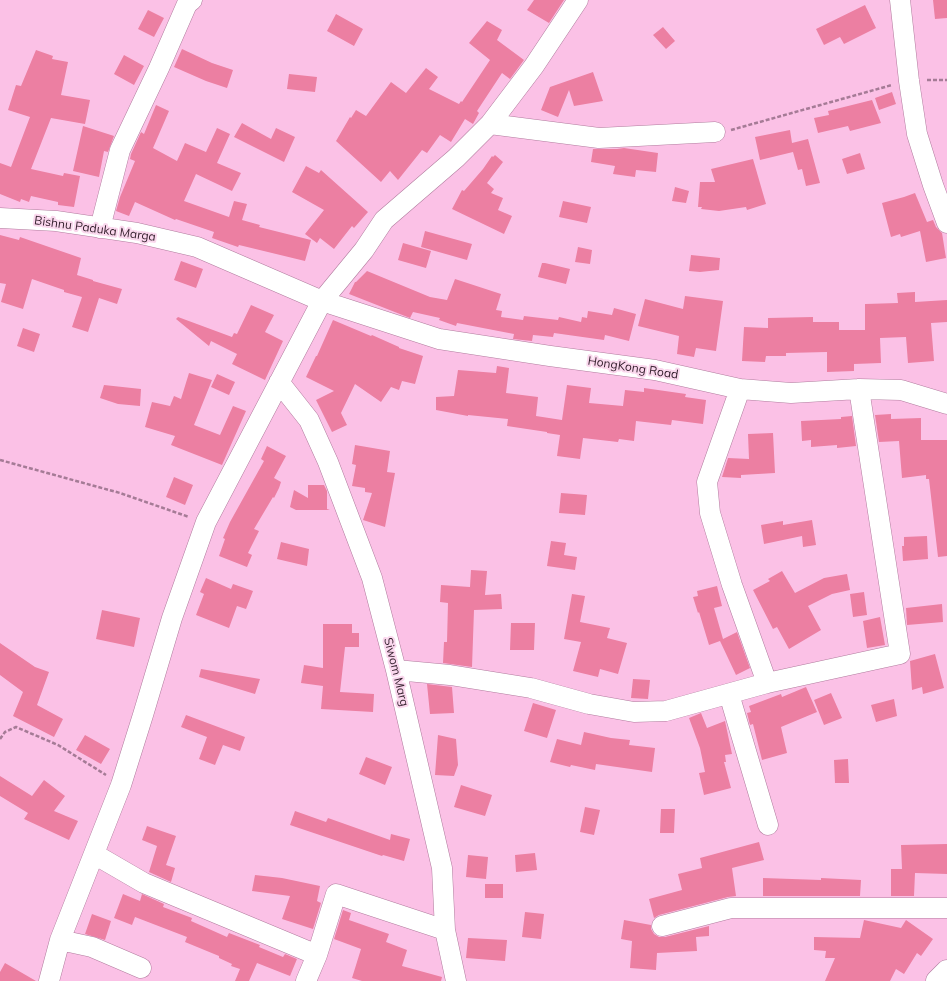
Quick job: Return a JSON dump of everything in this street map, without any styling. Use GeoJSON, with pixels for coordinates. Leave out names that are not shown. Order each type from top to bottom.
{"type":"FeatureCollection","features":[{"type":"Feature","properties":{"kind":"main road"},"geometry":{"type":"LineString","coordinates":[[937,981],[947,971]]}},
{"type":"Feature","properties":{"kind":"street"},"geometry":{"type":"LineString","coordinates":[[49,981],[60,940],[121,785],[144,715],[172,618],[206,522],[322,301],[364,250],[384,220],[456,158],[490,124],[534,66],[578,0]]}},
{"type":"Feature","properties":{"kind":"street"},"geometry":{"type":"LineString","coordinates":[[900,0],[908,81],[917,134],[947,223]]}},
{"type":"Feature","properties":{"kind":"street"},"geometry":{"type":"LineString","coordinates":[[100,228],[120,150],[159,68],[188,1]]}},
{"type":"Feature","properties":{"kind":"street"},"geometry":{"type":"LineString","coordinates":[[490,124],[599,138],[715,132]]}},
{"type":"Feature","properties":{"kind":"street","name":"Bishnu Paduka Marga"},"geometry":{"type":"LineString","coordinates":[[0,218],[56,221],[137,233],[197,247],[322,301]]}},
{"type":"Feature","properties":{"kind":"street","name":"HongKong Road"},"geometry":{"type":"LineString","coordinates":[[322,301],[439,339],[655,370],[740,389],[791,393],[859,389],[901,390],[947,404]]}},
{"type":"Feature","properties":{"kind":"street","name":"Siwom Marg"},"geometry":{"type":"LineString","coordinates":[[279,382],[308,420],[328,462],[372,578],[396,670],[442,868],[445,930],[456,981]]}},
{"type":"Feature","properties":{"kind":"street"},"geometry":{"type":"LineString","coordinates":[[740,389],[707,482],[710,513],[732,585],[767,683]]}},
{"type":"Feature","properties":{"kind":"street"},"geometry":{"type":"LineString","coordinates":[[396,670],[450,675],[531,688],[589,704],[634,712],[666,711],[767,683],[900,654],[859,389]]}},
{"type":"Feature","properties":{"kind":"street"},"geometry":{"type":"LineString","coordinates":[[729,694],[768,825]]}},
{"type":"Feature","properties":{"kind":"street"},"geometry":{"type":"LineString","coordinates":[[94,854],[144,883],[317,955]]}},
{"type":"Feature","properties":{"kind":"street"},"geometry":{"type":"LineString","coordinates":[[306,981],[317,955],[336,894],[445,930]]}},
{"type":"Feature","properties":{"kind":"street"},"geometry":{"type":"LineString","coordinates":[[662,926],[731,908],[947,908]]}},
{"type":"Feature","properties":{"kind":"street"},"geometry":{"type":"LineString","coordinates":[[60,940],[92,947],[141,968]]}},
{"type":"Feature","properties":{"kind":"path"},"geometry":{"type":"LineString","coordinates":[[715,132],[730,131],[908,81],[947,80]]}},
{"type":"Feature","properties":{"kind":"path"},"geometry":{"type":"LineString","coordinates":[[0,460],[120,493],[206,522]]}},
{"type":"Feature","properties":{"kind":"path"},"geometry":{"type":"LineString","coordinates":[[0,739],[5,732],[16,727],[58,745],[121,785]]}},
{"type":"Feature","properties":{"kind":"building"},"geometry":{"type":"Polygon","coordinates":[[[534,0],[564,0],[549,23],[527,10],[534,0]]]}},
{"type":"Feature","properties":{"kind":"building"},"geometry":{"type":"Polygon","coordinates":[[[933,0],[947,0],[947,18],[935,19],[933,0]]]}},
{"type":"Feature","properties":{"kind":"building"},"geometry":{"type":"Polygon","coordinates":[[[865,5],[876,28],[844,44],[840,37],[824,45],[816,29],[865,5]]]}},
{"type":"Feature","properties":{"kind":"building"},"geometry":{"type":"Polygon","coordinates":[[[148,10],[164,18],[154,37],[138,29],[148,10]]]}},
{"type":"Feature","properties":{"kind":"building"},"geometry":{"type":"Polygon","coordinates":[[[336,14],[363,29],[354,46],[327,31],[336,14]]]}},
{"type":"Feature","properties":{"kind":"building"},"geometry":{"type":"Polygon","coordinates":[[[487,21],[502,30],[497,40],[524,60],[510,79],[502,73],[477,111],[479,113],[473,124],[465,119],[451,142],[440,135],[427,153],[422,150],[398,180],[390,171],[381,182],[336,141],[350,117],[351,118],[356,110],[366,116],[391,82],[406,93],[426,68],[438,77],[429,89],[459,104],[461,101],[462,102],[490,60],[469,43],[487,21]]]}},
{"type":"Feature","properties":{"kind":"building"},"geometry":{"type":"Polygon","coordinates":[[[663,27],[675,41],[666,49],[653,35],[663,27]]]}},
{"type":"Feature","properties":{"kind":"building"},"geometry":{"type":"Polygon","coordinates":[[[182,49],[212,63],[233,70],[227,88],[206,81],[174,67],[182,49]]]}},
{"type":"Feature","properties":{"kind":"building"},"geometry":{"type":"Polygon","coordinates":[[[36,50],[53,56],[52,59],[68,62],[61,95],[90,100],[85,124],[51,118],[31,169],[63,176],[64,173],[80,176],[74,207],[58,205],[58,202],[31,196],[29,202],[21,199],[20,202],[0,194],[0,163],[11,167],[30,117],[8,110],[16,85],[21,86],[36,50]]]}},
{"type":"Feature","properties":{"kind":"building"},"geometry":{"type":"Polygon","coordinates":[[[124,55],[144,66],[134,85],[114,74],[124,55]]]}},
{"type":"Feature","properties":{"kind":"building"},"geometry":{"type":"Polygon","coordinates":[[[593,72],[603,101],[574,106],[569,90],[558,117],[541,110],[550,87],[593,72]]]}},
{"type":"Feature","properties":{"kind":"building"},"geometry":{"type":"Polygon","coordinates":[[[289,74],[317,77],[315,92],[287,89],[289,74]]]}},
{"type":"Feature","properties":{"kind":"building"},"geometry":{"type":"Polygon","coordinates":[[[892,92],[896,104],[879,110],[875,98],[892,92]]]}},
{"type":"Feature","properties":{"kind":"building"},"geometry":{"type":"Polygon","coordinates":[[[872,100],[881,123],[850,131],[848,126],[818,133],[814,118],[829,115],[828,111],[872,100]]]}},
{"type":"Feature","properties":{"kind":"building"},"geometry":{"type":"Polygon","coordinates":[[[156,105],[169,111],[153,148],[177,161],[185,143],[206,152],[217,128],[230,134],[217,163],[241,173],[232,191],[196,174],[184,201],[229,217],[234,201],[247,204],[242,220],[260,225],[259,227],[311,240],[305,261],[239,245],[238,247],[212,238],[214,232],[176,219],[175,220],[135,202],[129,216],[116,211],[120,197],[135,161],[130,159],[131,154],[141,132],[144,134],[156,105]]]}},
{"type":"Feature","properties":{"kind":"building"},"geometry":{"type":"Polygon","coordinates":[[[242,123],[271,139],[276,128],[295,137],[284,162],[234,137],[242,123]]]}},
{"type":"Feature","properties":{"kind":"building"},"geometry":{"type":"Polygon","coordinates":[[[83,126],[114,136],[108,152],[104,151],[99,177],[73,171],[83,126]]]}},
{"type":"Feature","properties":{"kind":"building"},"geometry":{"type":"Polygon","coordinates":[[[790,130],[792,143],[808,139],[820,183],[806,186],[802,169],[798,170],[793,152],[760,160],[755,137],[790,130]]]}},
{"type":"Feature","properties":{"kind":"building"},"geometry":{"type":"Polygon","coordinates":[[[624,148],[658,153],[656,172],[636,170],[635,177],[613,174],[615,166],[591,162],[593,149],[624,148]]]}},
{"type":"Feature","properties":{"kind":"building"},"geometry":{"type":"Polygon","coordinates":[[[860,153],[865,169],[847,174],[842,159],[860,153]]]}},
{"type":"Feature","properties":{"kind":"building"},"geometry":{"type":"Polygon","coordinates":[[[495,155],[503,162],[487,183],[494,189],[491,193],[503,198],[498,210],[512,216],[504,234],[452,209],[462,190],[464,191],[492,156],[493,157],[495,155]]]}},
{"type":"Feature","properties":{"kind":"building"},"geometry":{"type":"Polygon","coordinates":[[[753,159],[766,204],[747,210],[746,207],[719,211],[701,209],[702,207],[698,207],[700,182],[715,182],[711,169],[753,159]]]}},
{"type":"Feature","properties":{"kind":"building"},"geometry":{"type":"Polygon","coordinates":[[[306,166],[319,173],[321,170],[368,212],[354,228],[352,226],[334,249],[320,238],[317,243],[305,234],[324,210],[292,192],[306,166]]]}},
{"type":"Feature","properties":{"kind":"building"},"geometry":{"type":"Polygon","coordinates":[[[675,187],[689,191],[686,203],[672,201],[675,187]]]}},
{"type":"Feature","properties":{"kind":"building"},"geometry":{"type":"Polygon","coordinates":[[[915,193],[927,222],[933,220],[936,227],[942,233],[946,258],[926,262],[920,231],[901,237],[900,234],[891,237],[882,203],[915,193]]]}},
{"type":"Feature","properties":{"kind":"building"},"geometry":{"type":"Polygon","coordinates":[[[563,201],[591,207],[587,223],[559,217],[563,201]]]}},
{"type":"Feature","properties":{"kind":"building"},"geometry":{"type":"Polygon","coordinates":[[[425,231],[472,244],[467,260],[421,247],[425,231]]]}},
{"type":"Feature","properties":{"kind":"building"},"geometry":{"type":"Polygon","coordinates":[[[0,235],[19,240],[20,237],[81,258],[77,275],[122,289],[117,304],[99,298],[88,332],[72,327],[82,297],[64,292],[64,290],[32,279],[23,309],[1,302],[6,284],[0,283],[0,235]]]}},
{"type":"Feature","properties":{"kind":"building"},"geometry":{"type":"Polygon","coordinates":[[[403,243],[431,251],[426,268],[398,260],[403,243]]]}},
{"type":"Feature","properties":{"kind":"building"},"geometry":{"type":"Polygon","coordinates":[[[578,247],[592,250],[590,264],[575,262],[578,247]]]}},
{"type":"Feature","properties":{"kind":"building"},"geometry":{"type":"Polygon","coordinates":[[[691,255],[720,258],[719,270],[700,272],[689,271],[691,255]]]}},
{"type":"Feature","properties":{"kind":"building"},"geometry":{"type":"Polygon","coordinates":[[[181,261],[203,269],[196,288],[174,280],[181,261]]]}},
{"type":"Feature","properties":{"kind":"building"},"geometry":{"type":"Polygon","coordinates":[[[542,263],[570,269],[566,284],[538,277],[542,263]]]}},
{"type":"Feature","properties":{"kind":"building"},"geometry":{"type":"Polygon","coordinates":[[[367,271],[430,297],[447,300],[455,279],[501,294],[496,310],[502,311],[501,317],[523,320],[524,316],[558,320],[559,317],[581,322],[582,317],[587,318],[588,311],[612,315],[614,308],[636,314],[629,341],[605,335],[604,340],[554,333],[553,337],[533,335],[532,341],[513,339],[514,334],[457,323],[456,326],[439,320],[440,318],[413,312],[410,318],[349,294],[355,282],[367,271]]]}},
{"type":"Feature","properties":{"kind":"building"},"geometry":{"type":"Polygon","coordinates":[[[915,292],[915,302],[947,300],[947,322],[931,323],[934,361],[908,363],[906,337],[880,338],[881,363],[854,364],[854,371],[827,372],[827,352],[786,353],[786,356],[766,356],[765,362],[742,361],[744,327],[768,328],[768,318],[813,317],[813,322],[839,322],[839,330],[865,330],[865,304],[898,303],[897,293],[915,292]]]}},
{"type":"Feature","properties":{"kind":"building"},"geometry":{"type":"Polygon","coordinates":[[[685,296],[723,301],[716,351],[696,348],[694,357],[677,354],[679,336],[638,326],[645,299],[683,309],[685,296]]]}},
{"type":"Feature","properties":{"kind":"building"},"geometry":{"type":"Polygon","coordinates":[[[251,305],[274,315],[265,332],[283,341],[265,380],[232,364],[237,354],[211,341],[209,346],[176,319],[178,317],[232,337],[234,333],[237,334],[251,305]]]}},
{"type":"Feature","properties":{"kind":"building"},"geometry":{"type":"Polygon","coordinates":[[[333,320],[371,336],[372,335],[399,348],[423,356],[415,384],[402,381],[399,390],[391,387],[381,402],[355,384],[341,413],[347,425],[332,432],[316,400],[334,391],[306,377],[333,320]]]}},
{"type":"Feature","properties":{"kind":"building"},"geometry":{"type":"Polygon","coordinates":[[[23,328],[40,334],[34,352],[17,346],[23,328]]]}},
{"type":"Feature","properties":{"kind":"building"},"geometry":{"type":"Polygon","coordinates":[[[497,366],[509,368],[506,393],[538,397],[536,416],[562,420],[567,385],[591,388],[589,403],[623,406],[625,390],[644,392],[644,388],[686,394],[685,397],[706,400],[703,424],[672,420],[671,425],[636,421],[634,441],[619,439],[618,442],[583,438],[580,459],[557,456],[560,435],[507,426],[508,419],[468,416],[436,410],[436,397],[454,396],[458,370],[496,373],[497,366]]]}},
{"type":"Feature","properties":{"kind":"building"},"geometry":{"type":"Polygon","coordinates":[[[189,373],[212,380],[194,425],[220,435],[233,406],[246,411],[222,465],[171,445],[175,436],[145,427],[152,402],[170,406],[174,396],[181,399],[189,373]]]}},
{"type":"Feature","properties":{"kind":"building"},"geometry":{"type":"Polygon","coordinates":[[[217,374],[235,382],[229,395],[211,387],[217,374]]]}},
{"type":"Feature","properties":{"kind":"building"},"geometry":{"type":"Polygon","coordinates":[[[104,385],[141,389],[140,406],[118,404],[100,398],[104,385]]]}},
{"type":"Feature","properties":{"kind":"building"},"geometry":{"type":"Polygon","coordinates":[[[891,414],[891,419],[921,418],[921,440],[947,440],[947,556],[938,557],[929,479],[926,479],[926,475],[902,478],[899,441],[879,442],[875,415],[891,414]]]}},
{"type":"Feature","properties":{"kind":"building"},"geometry":{"type":"Polygon","coordinates":[[[852,416],[856,446],[837,448],[837,445],[811,447],[811,440],[802,441],[801,421],[841,419],[841,417],[852,416]]]}},
{"type":"Feature","properties":{"kind":"building"},"geometry":{"type":"Polygon","coordinates":[[[773,433],[775,473],[741,475],[741,478],[722,477],[728,458],[749,459],[748,434],[773,433]]]}},
{"type":"Feature","properties":{"kind":"building"},"geometry":{"type":"Polygon","coordinates":[[[355,445],[390,451],[387,472],[395,473],[385,527],[363,520],[372,493],[365,492],[365,488],[352,486],[356,465],[352,464],[355,445]]]}},
{"type":"Feature","properties":{"kind":"building"},"geometry":{"type":"Polygon","coordinates":[[[267,446],[286,456],[274,478],[281,482],[279,488],[254,529],[259,531],[248,553],[252,555],[247,567],[219,556],[225,539],[223,538],[230,522],[264,461],[261,459],[267,446]]]}},
{"type":"Feature","properties":{"kind":"building"},"geometry":{"type":"Polygon","coordinates":[[[174,477],[193,485],[185,505],[166,497],[174,477]]]}},
{"type":"Feature","properties":{"kind":"building"},"geometry":{"type":"Polygon","coordinates":[[[308,485],[324,485],[327,491],[327,509],[330,510],[296,510],[290,507],[294,490],[308,498],[308,485]]]}},
{"type":"Feature","properties":{"kind":"building"},"geometry":{"type":"Polygon","coordinates":[[[561,493],[587,495],[585,515],[559,513],[561,493]]]}},
{"type":"Feature","properties":{"kind":"building"},"geometry":{"type":"Polygon","coordinates":[[[812,520],[816,545],[803,547],[802,536],[764,544],[761,525],[783,521],[783,525],[812,520]]]}},
{"type":"Feature","properties":{"kind":"building"},"geometry":{"type":"Polygon","coordinates":[[[927,536],[928,559],[903,561],[902,546],[904,546],[904,537],[927,536]]]}},
{"type":"Feature","properties":{"kind":"building"},"geometry":{"type":"Polygon","coordinates":[[[551,541],[566,543],[564,555],[577,557],[575,570],[547,566],[551,541]]]}},
{"type":"Feature","properties":{"kind":"building"},"geometry":{"type":"Polygon","coordinates":[[[281,542],[309,549],[307,566],[277,559],[281,542]]]}},
{"type":"Feature","properties":{"kind":"building"},"geometry":{"type":"Polygon","coordinates":[[[471,570],[487,571],[485,595],[501,594],[502,609],[474,610],[472,667],[443,663],[444,642],[447,642],[448,603],[440,602],[441,585],[470,587],[471,570]]]}},
{"type":"Feature","properties":{"kind":"building"},"geometry":{"type":"Polygon","coordinates":[[[782,571],[795,593],[824,578],[847,574],[850,590],[832,594],[808,606],[821,630],[789,649],[777,627],[773,629],[753,590],[770,581],[768,579],[782,571]]]}},
{"type":"Feature","properties":{"kind":"building"},"geometry":{"type":"Polygon","coordinates":[[[206,578],[231,589],[233,584],[253,591],[246,609],[237,606],[229,628],[196,615],[204,594],[200,592],[206,578]]]}},
{"type":"Feature","properties":{"kind":"building"},"geometry":{"type":"Polygon","coordinates":[[[717,586],[722,606],[714,608],[723,639],[737,632],[750,668],[736,675],[720,641],[709,645],[693,597],[698,596],[697,591],[717,586]]]}},
{"type":"Feature","properties":{"kind":"building"},"geometry":{"type":"Polygon","coordinates":[[[864,592],[867,615],[853,617],[850,594],[864,592]]]}},
{"type":"Feature","properties":{"kind":"building"},"geometry":{"type":"Polygon","coordinates":[[[572,594],[585,596],[580,622],[610,628],[607,638],[627,643],[618,674],[600,669],[598,677],[573,671],[581,642],[564,639],[572,594]]]}},
{"type":"Feature","properties":{"kind":"building"},"geometry":{"type":"Polygon","coordinates":[[[942,604],[943,622],[907,625],[906,608],[942,604]]]}},
{"type":"Feature","properties":{"kind":"building"},"geometry":{"type":"Polygon","coordinates":[[[102,610],[140,618],[134,647],[96,639],[102,610]]]}},
{"type":"Feature","properties":{"kind":"building"},"geometry":{"type":"Polygon","coordinates":[[[880,617],[885,645],[867,648],[863,621],[880,617]]]}},
{"type":"Feature","properties":{"kind":"building"},"geometry":{"type":"Polygon","coordinates":[[[511,623],[535,623],[534,650],[510,650],[511,623]]]}},
{"type":"Feature","properties":{"kind":"building"},"geometry":{"type":"Polygon","coordinates":[[[323,624],[352,624],[352,633],[359,633],[359,647],[345,647],[340,692],[374,694],[373,712],[321,709],[323,686],[301,683],[304,665],[323,668],[323,624]]]}},
{"type":"Feature","properties":{"kind":"building"},"geometry":{"type":"Polygon","coordinates":[[[0,643],[35,667],[49,672],[37,705],[63,719],[54,737],[13,716],[23,692],[0,675],[0,643]]]}},
{"type":"Feature","properties":{"kind":"building"},"geometry":{"type":"Polygon","coordinates":[[[935,654],[944,688],[923,694],[922,687],[912,690],[910,661],[935,654]]]}},
{"type":"Feature","properties":{"kind":"building"},"geometry":{"type":"Polygon","coordinates":[[[201,669],[260,679],[255,694],[199,677],[201,669]]]}},
{"type":"Feature","properties":{"kind":"building"},"geometry":{"type":"Polygon","coordinates":[[[633,679],[650,680],[648,699],[631,698],[633,679]]]}},
{"type":"Feature","properties":{"kind":"building"},"geometry":{"type":"Polygon","coordinates":[[[427,684],[452,687],[454,713],[430,714],[427,684]]]}},
{"type":"Feature","properties":{"kind":"building"},"geometry":{"type":"Polygon","coordinates":[[[806,687],[817,712],[781,727],[787,753],[762,760],[753,724],[750,725],[747,713],[751,712],[749,706],[781,694],[782,697],[806,687]]]}},
{"type":"Feature","properties":{"kind":"building"},"geometry":{"type":"Polygon","coordinates":[[[831,693],[842,718],[824,725],[814,700],[831,693]]]}},
{"type":"Feature","properties":{"kind":"building"},"geometry":{"type":"Polygon","coordinates":[[[894,699],[897,716],[876,722],[871,705],[894,699]]]}},
{"type":"Feature","properties":{"kind":"building"},"geometry":{"type":"Polygon","coordinates":[[[533,703],[556,710],[547,738],[524,731],[533,703]]]}},
{"type":"Feature","properties":{"kind":"building"},"geometry":{"type":"Polygon","coordinates":[[[701,713],[707,728],[725,721],[732,754],[725,755],[726,762],[724,762],[731,788],[704,795],[699,773],[705,772],[700,748],[689,718],[701,713]]]}},
{"type":"Feature","properties":{"kind":"building"},"geometry":{"type":"Polygon","coordinates":[[[186,715],[245,737],[240,751],[223,745],[215,765],[199,759],[207,737],[181,727],[186,715]]]}},
{"type":"Feature","properties":{"kind":"building"},"geometry":{"type":"Polygon","coordinates":[[[584,732],[611,738],[630,740],[629,745],[655,748],[652,772],[596,764],[595,770],[571,765],[570,767],[550,762],[557,739],[581,745],[584,732]]]}},
{"type":"Feature","properties":{"kind":"building"},"geometry":{"type":"Polygon","coordinates":[[[85,735],[110,749],[101,764],[76,750],[85,735]]]}},
{"type":"Feature","properties":{"kind":"building"},"geometry":{"type":"Polygon","coordinates":[[[438,735],[456,739],[458,765],[454,776],[435,775],[438,735]]]}},
{"type":"Feature","properties":{"kind":"building"},"geometry":{"type":"Polygon","coordinates":[[[366,757],[392,767],[385,785],[359,774],[366,757]]]}},
{"type":"Feature","properties":{"kind":"building"},"geometry":{"type":"Polygon","coordinates":[[[848,759],[849,783],[835,783],[834,760],[848,759]]]}},
{"type":"Feature","properties":{"kind":"building"},"geometry":{"type":"Polygon","coordinates":[[[0,776],[32,796],[44,780],[65,796],[54,811],[78,821],[69,840],[24,819],[28,813],[0,796],[0,776]]]}},
{"type":"Feature","properties":{"kind":"building"},"geometry":{"type":"Polygon","coordinates":[[[461,785],[492,795],[485,816],[454,807],[461,785]]]}},
{"type":"Feature","properties":{"kind":"building"},"geometry":{"type":"Polygon","coordinates":[[[585,807],[600,810],[594,835],[580,832],[585,807]]]}},
{"type":"Feature","properties":{"kind":"building"},"geometry":{"type":"Polygon","coordinates":[[[661,809],[675,809],[674,833],[660,833],[661,809]]]}},
{"type":"Feature","properties":{"kind":"building"},"geometry":{"type":"Polygon","coordinates":[[[295,811],[326,822],[328,818],[390,840],[391,834],[410,839],[404,861],[382,856],[290,825],[295,811]]]}},
{"type":"Feature","properties":{"kind":"building"},"geometry":{"type":"Polygon","coordinates":[[[147,826],[176,836],[166,865],[175,868],[171,882],[149,872],[157,846],[142,840],[147,826]]]}},
{"type":"Feature","properties":{"kind":"building"},"geometry":{"type":"Polygon","coordinates":[[[759,842],[764,860],[732,868],[736,896],[659,915],[654,918],[649,899],[682,890],[678,874],[702,868],[700,858],[759,842]]]}},
{"type":"Feature","properties":{"kind":"building"},"geometry":{"type":"Polygon","coordinates":[[[947,844],[947,874],[915,873],[914,896],[891,896],[891,869],[902,869],[901,845],[947,844]]]}},
{"type":"Feature","properties":{"kind":"building"},"geometry":{"type":"Polygon","coordinates":[[[535,853],[537,870],[516,872],[515,855],[535,853]]]}},
{"type":"Feature","properties":{"kind":"building"},"geometry":{"type":"Polygon","coordinates":[[[468,855],[488,857],[486,879],[466,877],[468,855]]]}},
{"type":"Feature","properties":{"kind":"building"},"geometry":{"type":"Polygon","coordinates":[[[255,875],[282,878],[320,886],[317,901],[321,903],[313,929],[282,919],[290,896],[252,891],[255,875]]]}},
{"type":"Feature","properties":{"kind":"building"},"geometry":{"type":"Polygon","coordinates":[[[763,878],[861,880],[860,896],[763,896],[763,878]]]}},
{"type":"Feature","properties":{"kind":"building"},"geometry":{"type":"Polygon","coordinates":[[[485,884],[503,884],[503,898],[485,898],[485,884]]]}},
{"type":"Feature","properties":{"kind":"building"},"geometry":{"type":"Polygon","coordinates":[[[123,894],[140,901],[142,894],[164,904],[163,907],[192,918],[191,921],[227,937],[229,933],[260,945],[259,947],[283,957],[285,954],[297,959],[290,976],[257,963],[249,981],[235,981],[240,969],[231,966],[232,964],[219,958],[219,956],[185,942],[187,937],[135,917],[132,925],[114,918],[123,894]]]}},
{"type":"Feature","properties":{"kind":"building"},"geometry":{"type":"Polygon","coordinates":[[[343,910],[351,913],[349,920],[389,934],[386,942],[407,950],[402,966],[442,977],[441,981],[362,981],[352,978],[361,949],[334,939],[343,910]]]}},
{"type":"Feature","properties":{"kind":"building"},"geometry":{"type":"Polygon","coordinates":[[[525,912],[544,914],[541,939],[522,937],[525,912]]]}},
{"type":"Feature","properties":{"kind":"building"},"geometry":{"type":"Polygon","coordinates":[[[92,914],[111,921],[105,940],[85,934],[92,914]]]}},
{"type":"Feature","properties":{"kind":"building"},"geometry":{"type":"Polygon","coordinates":[[[624,920],[651,925],[651,929],[654,934],[659,937],[665,937],[709,926],[709,936],[696,937],[697,951],[657,953],[656,970],[630,968],[632,941],[621,939],[624,920]]]}},
{"type":"Feature","properties":{"kind":"building"},"geometry":{"type":"Polygon","coordinates":[[[864,920],[901,928],[906,920],[933,939],[921,956],[917,953],[904,974],[896,969],[890,981],[825,981],[835,958],[825,958],[826,951],[814,950],[814,937],[860,938],[864,920]]]}},
{"type":"Feature","properties":{"kind":"building"},"geometry":{"type":"Polygon","coordinates":[[[468,938],[507,940],[505,961],[466,958],[468,938]]]}},
{"type":"Feature","properties":{"kind":"building"},"geometry":{"type":"Polygon","coordinates":[[[5,963],[36,981],[0,981],[0,972],[5,963]]]}}]}
